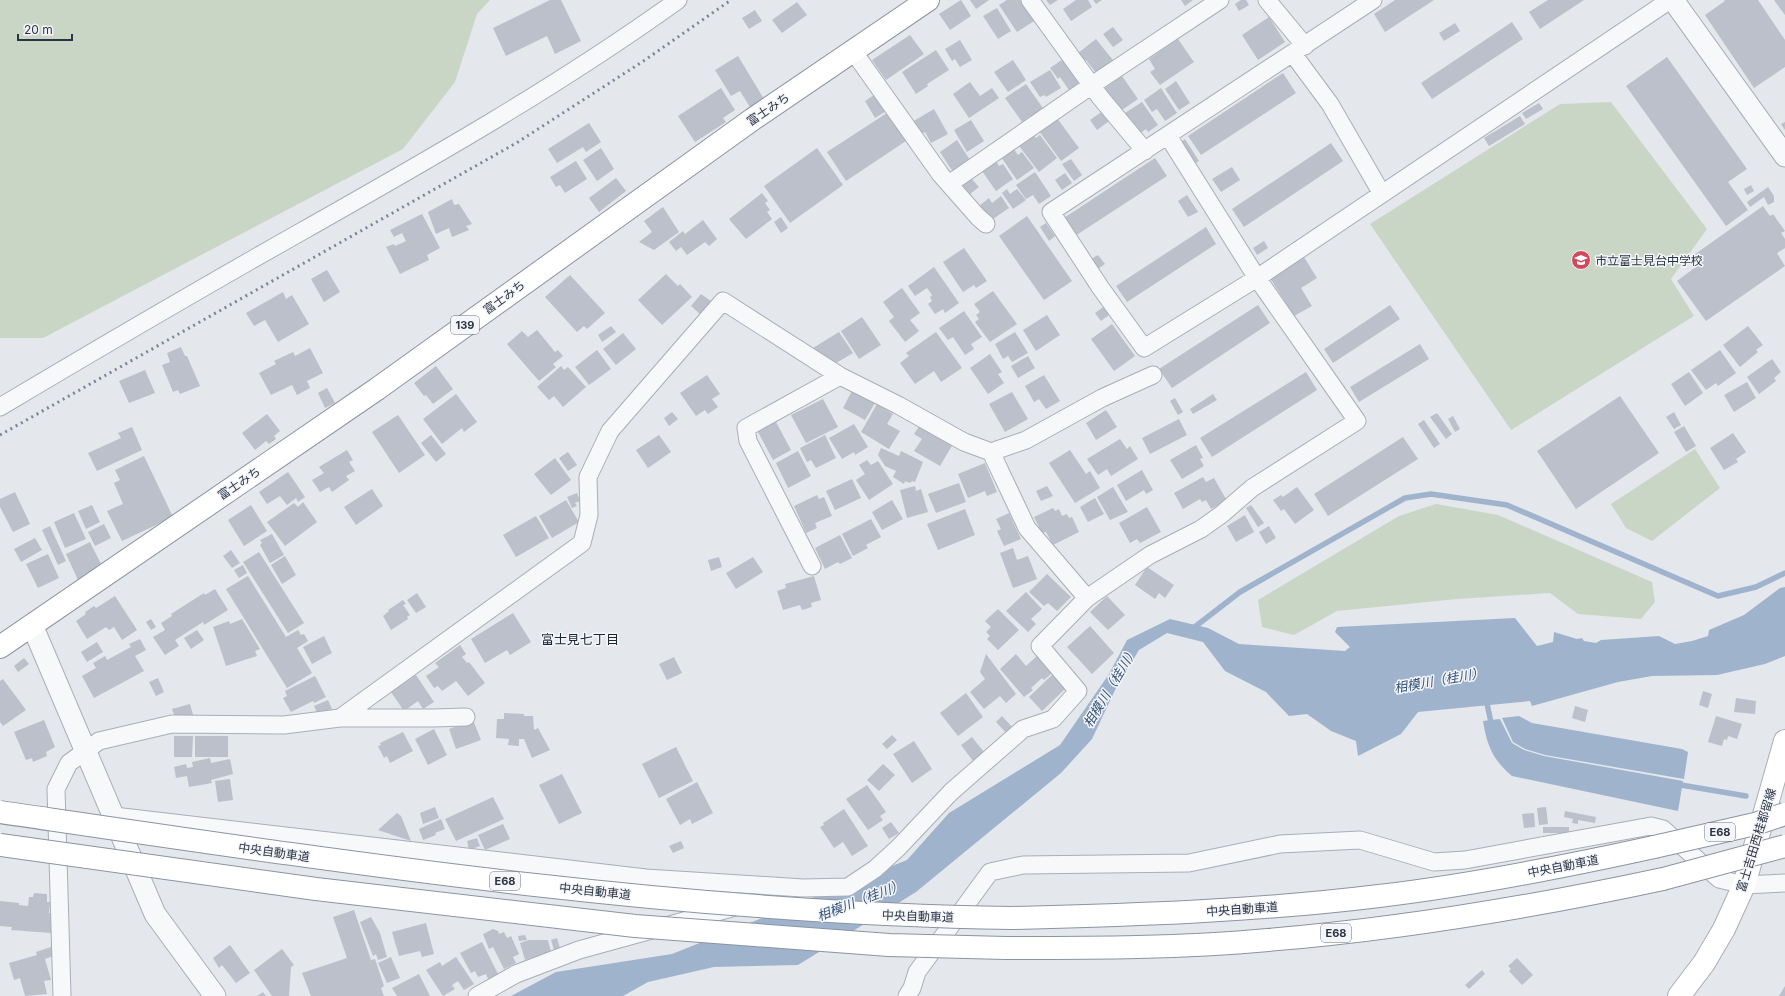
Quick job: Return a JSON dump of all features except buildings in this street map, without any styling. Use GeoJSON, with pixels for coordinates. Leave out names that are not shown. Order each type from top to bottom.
{"type":"FeatureCollection","features":[{"type":"Feature","properties":{"kind":"main road","name":"富士みち"},"geometry":{"type":"LineString","coordinates":[[0,647],[377,389],[753,119],[928,0]]}},
{"type":"Feature","properties":{"kind":"main road","name":"富士吉田西桂都留線"},"geometry":{"type":"LineString","coordinates":[[1679,996],[1704,963],[1724,929],[1744,885],[1785,741]]}},
{"type":"Feature","properties":{"kind":"main road","name":"中央自動車道"},"geometry":{"type":"LineString","coordinates":[[0,812],[321,858],[597,891],[743,905],[849,912],[929,917],[1012,918],[1151,915],[1272,907],[1379,896],[1475,883],[1562,867],[1755,824],[1785,814]]}},
{"type":"Feature","properties":{"kind":"main road","name":"E68"},"geometry":{"type":"LineString","coordinates":[[0,846],[316,889],[635,926],[889,946],[1006,948],[1169,947],[1268,940],[1387,928],[1559,900],[1663,879],[1785,846]]}},
{"type":"Feature","properties":{"kind":"street"},"geometry":{"type":"LineString","coordinates":[[0,407],[129,330],[391,181],[555,84],[678,0]]}},
{"type":"Feature","properties":{"kind":"street"},"geometry":{"type":"LineString","coordinates":[[1030,0],[1092,85],[1145,151]]}},
{"type":"Feature","properties":{"kind":"street"},"geometry":{"type":"LineString","coordinates":[[949,184],[1092,85],[1220,0]]}},
{"type":"Feature","properties":{"kind":"street"},"geometry":{"type":"LineString","coordinates":[[1267,0],[1299,50],[1382,194]]}},
{"type":"Feature","properties":{"kind":"street"},"geometry":{"type":"LineString","coordinates":[[1373,0],[1051,212],[1100,287],[1144,348],[1257,278],[1670,0]]}},
{"type":"Feature","properties":{"kind":"street"},"geometry":{"type":"LineString","coordinates":[[1673,0],[1785,156]]}},
{"type":"Feature","properties":{"kind":"street"},"geometry":{"type":"LineString","coordinates":[[853,51],[949,184],[986,224]]}},
{"type":"Feature","properties":{"kind":"street"},"geometry":{"type":"LineString","coordinates":[[114,816],[630,876],[803,888],[848,887],[875,870],[951,792],[1023,729],[1052,719],[1078,691],[1040,646],[1087,598],[1150,555],[1201,529],[1222,514],[1252,488],[1357,421],[1257,278],[1168,136]]}},
{"type":"Feature","properties":{"kind":"street"},"geometry":{"type":"LineString","coordinates":[[340,718],[582,543],[589,515],[588,477],[610,431],[723,301],[840,376],[898,405],[964,442],[991,452],[1026,440],[1102,398],[1153,375]]}},
{"type":"Feature","properties":{"kind":"street"},"geometry":{"type":"LineString","coordinates":[[812,566],[748,441],[746,428],[840,376]]}},
{"type":"Feature","properties":{"kind":"street"},"geometry":{"type":"LineString","coordinates":[[991,452],[1027,528],[1087,598]]}},
{"type":"Feature","properties":{"kind":"street"},"geometry":{"type":"LineString","coordinates":[[32,625],[155,914],[215,996]]}},
{"type":"Feature","properties":{"kind":"street"},"geometry":{"type":"LineString","coordinates":[[62,996],[56,789],[69,762],[99,740],[172,724],[284,724],[340,718],[433,718],[466,716]]}},
{"type":"Feature","properties":{"kind":"street"},"geometry":{"type":"LineString","coordinates":[[907,996],[912,988],[917,972],[990,872],[1023,865],[1189,863],[1280,844],[1360,840],[1434,862],[1465,860],[1651,826],[1663,829],[1719,879],[1744,885],[1785,883]]}},
{"type":"Feature","properties":{"kind":"street"},"geometry":{"type":"LineString","coordinates":[[477,996],[516,974],[579,950],[803,888]]}},
{"type":"Feature","properties":{"kind":"green space"},"geometry":{"type":"Polygon","coordinates":[[[0,0],[490,0],[477,14],[455,82],[403,149],[43,338],[0,338],[0,0]]]}},
{"type":"Feature","properties":{"kind":"green space"},"geometry":{"type":"Polygon","coordinates":[[[1611,102],[1707,229],[1671,279],[1694,316],[1511,430],[1370,224],[1560,104],[1611,102]]]}},
{"type":"Feature","properties":{"kind":"green space"},"geometry":{"type":"Polygon","coordinates":[[[1695,449],[1720,488],[1652,541],[1626,528],[1611,504],[1695,449]]]}},
{"type":"Feature","properties":{"kind":"green space"},"geometry":{"type":"Polygon","coordinates":[[[1436,504],[1498,515],[1652,582],[1655,602],[1641,619],[1578,614],[1550,593],[1457,599],[1337,611],[1294,635],[1262,627],[1258,600],[1399,516],[1436,504]]]}},
{"type":"Feature","properties":{"kind":"water","name":"相模川（桂川）"},"geometry":{"type":"Polygon","coordinates":[[[1785,587],[1785,656],[1765,664],[1717,675],[1652,676],[1618,682],[1532,706],[1530,701],[1418,712],[1401,734],[1358,756],[1356,741],[1331,731],[1307,714],[1289,716],[1266,692],[1225,671],[1203,642],[1167,633],[1139,650],[1116,688],[1092,739],[1061,773],[916,892],[798,965],[714,967],[648,982],[623,996],[511,996],[556,972],[672,954],[907,860],[949,813],[1060,745],[1109,674],[1127,640],[1170,619],[1208,628],[1239,644],[1345,651],[1350,647],[1335,632],[1337,627],[1515,618],[1537,646],[1553,642],[1554,632],[1577,639],[1582,638],[1584,641],[1596,643],[1601,640],[1659,636],[1675,644],[1708,636],[1709,630],[1744,615],[1780,588],[1785,587]]]}},
{"type":"Feature","properties":{"kind":"water"},"geometry":{"type":"Polygon","coordinates":[[[1519,716],[1532,723],[1682,749],[1688,752],[1684,779],[1545,755],[1525,749],[1513,742],[1502,718],[1519,716]]]}},
{"type":"Feature","properties":{"kind":"water"},"geometry":{"type":"Polygon","coordinates":[[[1500,719],[1512,743],[1524,750],[1544,756],[1683,781],[1678,811],[1512,776],[1500,764],[1492,752],[1483,721],[1500,719]]]}},
{"type":"Feature","properties":{"kind":"waterway"},"geometry":{"type":"LineString","coordinates":[[1192,629],[1240,592],[1405,498],[1431,494],[1507,505],[1718,596],[1756,587],[1785,573]]}},
{"type":"Feature","properties":{"kind":"waterway"},"geometry":{"type":"LineString","coordinates":[[1486,699],[1492,727]]}},
{"type":"Feature","properties":{"kind":"waterway"},"geometry":{"type":"LineString","coordinates":[[1675,784],[1746,796]]}},
{"type":"Feature","properties":{"kind":"railway"},"geometry":{"type":"LineString","coordinates":[[0,435],[518,142],[645,60],[731,0]]}},
{"type":"Feature","properties":{"kind":"place","name":"市立富士見台中学校"},"geometry":{"type":"Point","coordinates":[1581,260]}},
{"type":"Feature","properties":{"kind":"district","name":"富士見七丁目"},"geometry":{"type":"Point","coordinates":[580,639]}}]}
